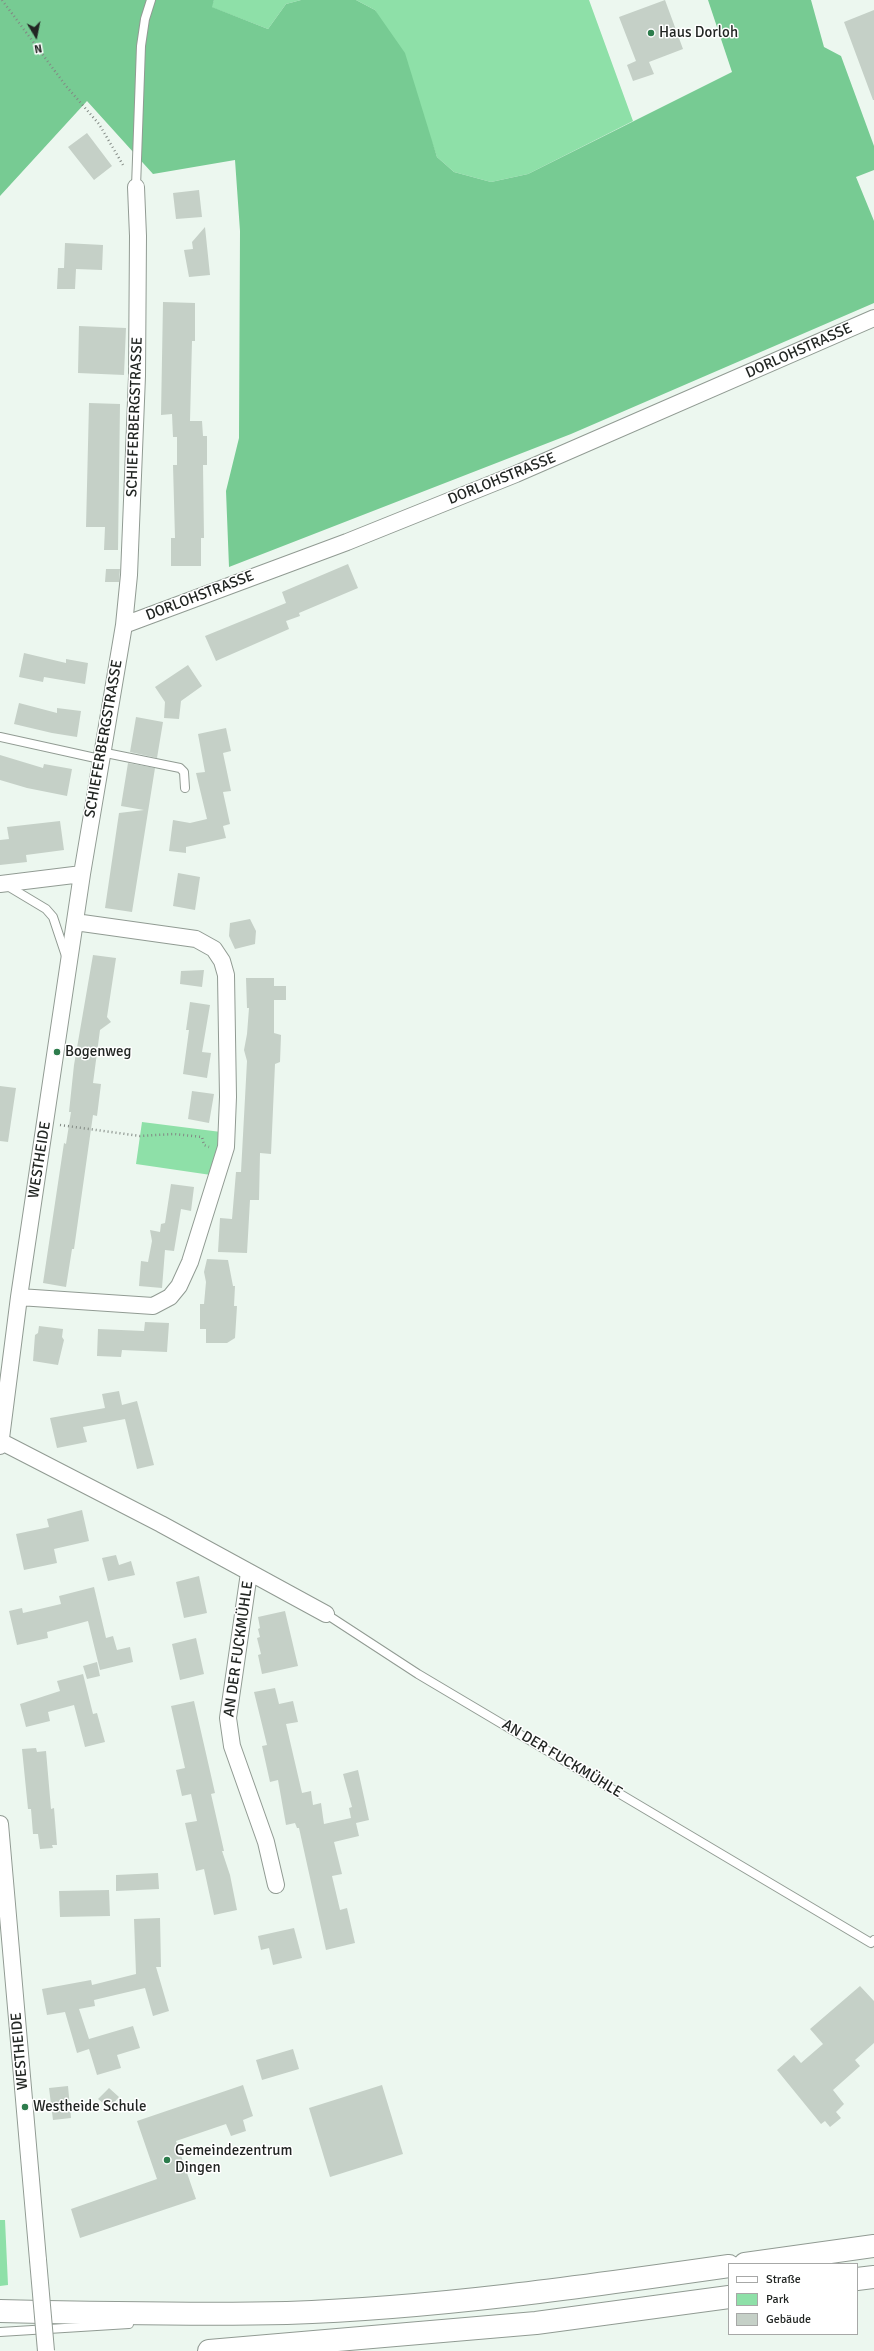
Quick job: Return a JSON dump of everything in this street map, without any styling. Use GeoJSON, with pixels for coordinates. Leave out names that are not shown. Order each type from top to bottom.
{"type":"FeatureCollection","features":[{"type":"Feature","properties":{"kind":"highway"},"geometry":{"type":"LineString","coordinates":[[752,2263],[874,2246]]}},
{"type":"Feature","properties":{"kind":"highway"},"geometry":{"type":"LineString","coordinates":[[0,2311],[117,2314],[288,2313],[417,2304],[544,2292],[728,2266]]}},
{"type":"Feature","properties":{"kind":"highway"},"geometry":{"type":"LineString","coordinates":[[858,2279],[874,2276]]}},
{"type":"Feature","properties":{"kind":"highway"},"geometry":{"type":"LineString","coordinates":[[209,2351],[536,2323],[728,2297]]}},
{"type":"Feature","properties":{"kind":"street","name":"SCHIEFERBERGSTRASSE"},"geometry":{"type":"LineString","coordinates":[[82,874],[100,756],[124,625],[129,575],[137,376],[138,236],[136,187]]}},
{"type":"Feature","properties":{"kind":"street","name":"DORLOHSTRASSE"},"geometry":{"type":"LineString","coordinates":[[124,625],[347,542],[508,477],[874,318]]}},
{"type":"Feature","properties":{"kind":"street"},"geometry":{"type":"LineString","coordinates":[[2,884],[82,874]]}},
{"type":"Feature","properties":{"kind":"street","name":"WESTHEIDE"},"geometry":{"type":"LineString","coordinates":[[0,1442],[19,1298],[82,874]]}},
{"type":"Feature","properties":{"kind":"street"},"geometry":{"type":"LineString","coordinates":[[19,1298],[153,1306],[170,1297],[179,1286],[190,1262],[226,1147],[228,1096],[226,975],[218,955],[207,944],[196,939],[75,922]]}},
{"type":"Feature","properties":{"kind":"street","name":"AN DER FUCKMÜHLE"},"geometry":{"type":"LineString","coordinates":[[0,1442],[160,1524],[326,1614]]}},
{"type":"Feature","properties":{"kind":"street","name":"AN DER FUCKMÜHLE"},"geometry":{"type":"LineString","coordinates":[[249,1573],[232,1680],[228,1718],[232,1746],[266,1842],[276,1885]]}},
{"type":"Feature","properties":{"kind":"street","name":"WESTHEIDE"},"geometry":{"type":"LineString","coordinates":[[0,1824],[46,2351]]}},
{"type":"Feature","properties":{"kind":"lane"},"geometry":{"type":"LineString","coordinates":[[136,187],[142,46],[145,19],[151,0]]}},
{"type":"Feature","properties":{"kind":"lane"},"geometry":{"type":"LineString","coordinates":[[0,737],[100,756],[180,768],[184,772],[185,788]]}},
{"type":"Feature","properties":{"kind":"lane"},"geometry":{"type":"LineString","coordinates":[[2,884],[46,909],[53,917],[69,966]]}},
{"type":"Feature","properties":{"kind":"lane","name":"AN DER FUCKMÜHLE"},"geometry":{"type":"LineString","coordinates":[[326,1614],[439,1686],[871,1943],[874,1940]]}},
{"type":"Feature","properties":{"kind":"lane"},"geometry":{"type":"LineString","coordinates":[[0,2332],[288,2313]]}},
{"type":"Feature","properties":{"kind":"path"},"geometry":{"type":"LineString","coordinates":[[2,0],[66,86],[99,124],[136,187]]}},
{"type":"Feature","properties":{"kind":"path"},"geometry":{"type":"LineString","coordinates":[[46,1123],[140,1136],[174,1134],[202,1137],[204,1145]]}},
{"type":"Feature","properties":{"kind":"green space"},"geometry":{"type":"Polygon","coordinates":[[[0,0],[214,0],[212,7],[268,29],[286,4],[301,0],[356,0],[375,10],[405,53],[437,157],[454,172],[491,182],[528,174],[732,72],[708,0],[811,0],[824,47],[841,56],[874,146],[874,170],[856,177],[874,221],[874,303],[571,434],[229,567],[226,491],[239,438],[240,231],[235,160],[153,174],[87,101],[0,196],[0,0]]]}},
{"type":"Feature","properties":{"kind":"green space"},"geometry":{"type":"Polygon","coordinates":[[[214,0],[301,0],[286,4],[268,29],[211,7],[214,0]]]}},
{"type":"Feature","properties":{"kind":"green space"},"geometry":{"type":"Polygon","coordinates":[[[356,0],[589,0],[633,121],[528,174],[491,182],[454,172],[437,157],[421,111],[375,10],[356,0]]]}},
{"type":"Feature","properties":{"kind":"green space"},"geometry":{"type":"Polygon","coordinates":[[[142,1122],[221,1132],[222,1142],[211,1175],[136,1164],[142,1122]]]}},
{"type":"Feature","properties":{"kind":"green space"},"geometry":{"type":"Polygon","coordinates":[[[0,2220],[5,2220],[8,2285],[0,2286],[0,2220]]]}},
{"type":"Feature","properties":{"kind":"building","name":"Haus Dorloh"},"geometry":{"type":"Polygon","coordinates":[[[665,0],[683,49],[649,62],[654,74],[633,81],[627,65],[636,61],[619,17],[665,0]]]}},
{"type":"Feature","properties":{"kind":"building"},"geometry":{"type":"Polygon","coordinates":[[[874,10],[874,100],[873,100],[844,22],[874,10]]]}},
{"type":"Feature","properties":{"kind":"building"},"geometry":{"type":"Polygon","coordinates":[[[87,133],[112,166],[94,180],[68,147],[87,133]]]}},
{"type":"Feature","properties":{"kind":"building"},"geometry":{"type":"Polygon","coordinates":[[[199,190],[202,217],[176,219],[173,193],[199,190]]]}},
{"type":"Feature","properties":{"kind":"building"},"geometry":{"type":"Polygon","coordinates":[[[205,227],[210,275],[189,277],[184,250],[193,249],[192,242],[205,227]]]}},
{"type":"Feature","properties":{"kind":"building"},"geometry":{"type":"Polygon","coordinates":[[[65,243],[103,245],[102,270],[76,269],[75,289],[57,289],[58,268],[64,268],[65,243]]]}},
{"type":"Feature","properties":{"kind":"building"},"geometry":{"type":"Polygon","coordinates":[[[163,302],[195,303],[195,341],[192,341],[190,421],[202,421],[203,436],[207,436],[207,465],[203,465],[204,538],[201,538],[201,566],[171,566],[171,538],[175,538],[173,465],[177,465],[177,437],[173,437],[172,414],[161,415],[163,302]]]}},
{"type":"Feature","properties":{"kind":"building"},"geometry":{"type":"Polygon","coordinates":[[[79,326],[126,328],[124,375],[78,373],[79,326]]]}},
{"type":"Feature","properties":{"kind":"building"},"geometry":{"type":"Polygon","coordinates":[[[89,403],[120,404],[118,550],[104,550],[105,527],[86,527],[89,403]]]}},
{"type":"Feature","properties":{"kind":"building"},"geometry":{"type":"Polygon","coordinates":[[[348,564],[358,588],[299,613],[300,616],[286,621],[289,629],[216,661],[205,636],[286,603],[282,592],[348,564]]]}},
{"type":"Feature","properties":{"kind":"building"},"geometry":{"type":"Polygon","coordinates":[[[106,569],[120,569],[119,582],[105,582],[106,569]]]}},
{"type":"Feature","properties":{"kind":"building"},"geometry":{"type":"Polygon","coordinates":[[[24,653],[66,663],[66,659],[88,663],[85,684],[44,677],[43,682],[19,677],[24,653]]]}},
{"type":"Feature","properties":{"kind":"building"},"geometry":{"type":"Polygon","coordinates":[[[188,665],[202,686],[181,701],[179,719],[164,718],[165,702],[155,687],[188,665]]]}},
{"type":"Feature","properties":{"kind":"building"},"geometry":{"type":"Polygon","coordinates":[[[19,703],[57,713],[57,708],[81,711],[77,737],[14,724],[19,703]]]}},
{"type":"Feature","properties":{"kind":"building"},"geometry":{"type":"Polygon","coordinates":[[[136,717],[163,722],[157,758],[130,752],[136,717]]]}},
{"type":"Feature","properties":{"kind":"building"},"geometry":{"type":"Polygon","coordinates":[[[226,728],[231,751],[223,753],[231,791],[223,792],[230,824],[223,826],[226,838],[186,847],[186,853],[169,851],[173,820],[190,823],[207,819],[196,773],[205,772],[198,734],[226,728]]]}},
{"type":"Feature","properties":{"kind":"building"},"geometry":{"type":"Polygon","coordinates":[[[0,755],[43,768],[44,764],[72,769],[67,796],[27,788],[0,780],[0,755]]]}},
{"type":"Feature","properties":{"kind":"building"},"geometry":{"type":"Polygon","coordinates":[[[128,763],[155,768],[132,912],[105,908],[119,813],[144,810],[121,806],[128,763]]]}},
{"type":"Feature","properties":{"kind":"building"},"geometry":{"type":"Polygon","coordinates":[[[60,821],[64,850],[26,855],[27,862],[0,865],[0,840],[9,839],[7,827],[60,821]]]}},
{"type":"Feature","properties":{"kind":"building"},"geometry":{"type":"Polygon","coordinates":[[[178,873],[200,877],[195,910],[173,906],[178,873]]]}},
{"type":"Feature","properties":{"kind":"building"},"geometry":{"type":"Polygon","coordinates":[[[250,919],[256,931],[255,944],[235,949],[229,936],[230,923],[250,919]]]}},
{"type":"Feature","properties":{"kind":"building"},"geometry":{"type":"Polygon","coordinates":[[[93,955],[116,958],[107,1017],[111,1022],[100,1030],[93,1083],[101,1084],[97,1116],[93,1115],[74,1249],[72,1249],[66,1287],[43,1283],[64,1143],[66,1144],[71,1112],[69,1112],[74,1065],[93,955]]]}},
{"type":"Feature","properties":{"kind":"building"},"geometry":{"type":"Polygon","coordinates":[[[204,970],[202,987],[180,984],[181,971],[204,970]]]}},
{"type":"Feature","properties":{"kind":"building"},"geometry":{"type":"Polygon","coordinates":[[[246,978],[274,978],[274,986],[286,986],[286,1000],[274,1000],[274,1033],[281,1035],[280,1062],[275,1064],[271,1154],[260,1153],[259,1200],[250,1200],[247,1253],[218,1252],[220,1218],[232,1219],[236,1172],[241,1172],[247,1061],[244,1050],[249,1008],[247,1008],[246,978]]]}},
{"type":"Feature","properties":{"kind":"building"},"geometry":{"type":"Polygon","coordinates":[[[190,1002],[210,1005],[202,1052],[211,1053],[207,1078],[183,1074],[189,1030],[186,1030],[190,1002]]]}},
{"type":"Feature","properties":{"kind":"building"},"geometry":{"type":"Polygon","coordinates":[[[0,1086],[16,1088],[8,1142],[0,1141],[0,1086]]]}},
{"type":"Feature","properties":{"kind":"building"},"geometry":{"type":"Polygon","coordinates":[[[192,1091],[214,1094],[209,1123],[188,1119],[192,1091]]]}},
{"type":"Feature","properties":{"kind":"building"},"geometry":{"type":"Polygon","coordinates":[[[171,1184],[194,1187],[191,1211],[181,1209],[174,1251],[165,1250],[162,1288],[139,1286],[141,1261],[148,1262],[152,1241],[150,1230],[160,1232],[161,1224],[165,1223],[171,1184]]]}},
{"type":"Feature","properties":{"kind":"building"},"geometry":{"type":"Polygon","coordinates":[[[207,1259],[228,1260],[233,1286],[235,1286],[234,1306],[237,1306],[235,1338],[227,1343],[206,1343],[206,1329],[200,1329],[200,1304],[204,1304],[206,1282],[204,1272],[207,1259]]]}},
{"type":"Feature","properties":{"kind":"building"},"geometry":{"type":"Polygon","coordinates":[[[145,1322],[169,1323],[167,1352],[122,1350],[121,1357],[97,1356],[98,1329],[144,1331],[145,1322]]]}},
{"type":"Feature","properties":{"kind":"building"},"geometry":{"type":"Polygon","coordinates":[[[39,1326],[63,1329],[62,1337],[64,1340],[58,1365],[33,1361],[35,1335],[38,1333],[39,1326]]]}},
{"type":"Feature","properties":{"kind":"building"},"geometry":{"type":"Polygon","coordinates":[[[119,1391],[122,1405],[137,1401],[154,1465],[137,1469],[125,1419],[83,1427],[87,1442],[57,1448],[50,1418],[105,1408],[102,1394],[119,1391]]]}},
{"type":"Feature","properties":{"kind":"building"},"geometry":{"type":"Polygon","coordinates":[[[82,1510],[89,1541],[54,1549],[57,1563],[24,1570],[16,1534],[49,1527],[47,1519],[82,1510]]]}},
{"type":"Feature","properties":{"kind":"building"},"geometry":{"type":"Polygon","coordinates":[[[116,1555],[119,1565],[131,1561],[135,1575],[108,1581],[102,1558],[116,1555]]]}},
{"type":"Feature","properties":{"kind":"building"},"geometry":{"type":"Polygon","coordinates":[[[199,1576],[207,1613],[184,1618],[176,1582],[199,1576]]]}},
{"type":"Feature","properties":{"kind":"building"},"geometry":{"type":"Polygon","coordinates":[[[94,1587],[106,1638],[113,1636],[117,1650],[130,1647],[133,1662],[100,1670],[88,1621],[47,1632],[48,1638],[17,1645],[9,1611],[22,1608],[23,1613],[61,1604],[59,1596],[94,1587]]]}},
{"type":"Feature","properties":{"kind":"building"},"geometry":{"type":"Polygon","coordinates":[[[285,1611],[298,1666],[262,1674],[258,1655],[261,1654],[257,1638],[260,1637],[258,1617],[285,1611]]]}},
{"type":"Feature","properties":{"kind":"building"},"geometry":{"type":"Polygon","coordinates":[[[196,1638],[204,1674],[180,1680],[172,1644],[196,1638]]]}},
{"type":"Feature","properties":{"kind":"building"},"geometry":{"type":"Polygon","coordinates":[[[97,1662],[100,1676],[87,1679],[83,1666],[97,1662]]]}},
{"type":"Feature","properties":{"kind":"building"},"geometry":{"type":"Polygon","coordinates":[[[83,1674],[93,1714],[97,1713],[105,1742],[85,1747],[74,1705],[48,1712],[50,1721],[26,1727],[20,1704],[60,1691],[57,1681],[83,1674]]]}},
{"type":"Feature","properties":{"kind":"building"},"geometry":{"type":"Polygon","coordinates":[[[275,1688],[279,1704],[293,1701],[298,1722],[286,1724],[302,1793],[311,1791],[313,1805],[321,1803],[324,1824],[351,1818],[349,1808],[352,1807],[343,1774],[358,1770],[369,1820],[356,1823],[359,1836],[334,1842],[342,1874],[332,1876],[340,1910],[347,1908],[355,1943],[326,1950],[299,1828],[297,1828],[295,1823],[286,1825],[278,1780],[270,1782],[262,1746],[267,1745],[254,1692],[275,1688]]]}},
{"type":"Feature","properties":{"kind":"building"},"geometry":{"type":"Polygon","coordinates":[[[194,1701],[215,1793],[211,1794],[224,1851],[222,1851],[230,1875],[237,1910],[214,1915],[204,1869],[196,1871],[185,1823],[197,1821],[191,1794],[182,1796],[176,1770],[185,1768],[171,1706],[194,1701]]]}},
{"type":"Feature","properties":{"kind":"building"},"geometry":{"type":"Polygon","coordinates":[[[36,1748],[37,1752],[46,1751],[51,1809],[54,1808],[57,1845],[52,1845],[53,1848],[40,1849],[38,1834],[33,1834],[31,1809],[28,1809],[22,1749],[36,1748]]]}},
{"type":"Feature","properties":{"kind":"building"},"geometry":{"type":"Polygon","coordinates":[[[158,1873],[159,1889],[116,1891],[116,1875],[158,1873]]]}},
{"type":"Feature","properties":{"kind":"building"},"geometry":{"type":"Polygon","coordinates":[[[109,1890],[110,1916],[60,1917],[59,1891],[109,1890]]]}},
{"type":"Feature","properties":{"kind":"building"},"geometry":{"type":"Polygon","coordinates":[[[160,1918],[161,1967],[156,1967],[169,2011],[153,2016],[145,1988],[94,2000],[95,2006],[79,2009],[89,2039],[133,2026],[140,2048],[117,2055],[121,2068],[97,2075],[89,2049],[77,2053],[65,2012],[47,2015],[42,1989],[91,1980],[92,1985],[136,1974],[134,1919],[160,1918]]]}},
{"type":"Feature","properties":{"kind":"building"},"geometry":{"type":"Polygon","coordinates":[[[294,1928],[302,1958],[273,1965],[269,1948],[261,1950],[258,1936],[294,1928]]]}},
{"type":"Feature","properties":{"kind":"building"},"geometry":{"type":"Polygon","coordinates":[[[860,1986],[874,2001],[874,2043],[855,2060],[860,2066],[833,2090],[844,2104],[836,2112],[841,2118],[830,2127],[825,2121],[821,2124],[777,2070],[794,2055],[801,2063],[823,2044],[810,2029],[860,1986]]]}},
{"type":"Feature","properties":{"kind":"building"},"geometry":{"type":"Polygon","coordinates":[[[293,2049],[299,2069],[262,2080],[256,2060],[293,2049]]]}},
{"type":"Feature","properties":{"kind":"building","name":"Gemeindezentrum Dingen"},"geometry":{"type":"Polygon","coordinates":[[[243,2085],[253,2116],[243,2120],[246,2131],[231,2136],[226,2124],[176,2141],[196,2199],[80,2238],[71,2209],[157,2179],[137,2121],[243,2085]]]}},
{"type":"Feature","properties":{"kind":"building"},"geometry":{"type":"Polygon","coordinates":[[[382,2085],[403,2154],[330,2177],[309,2108],[382,2085]]]}},
{"type":"Feature","properties":{"kind":"building"},"geometry":{"type":"Polygon","coordinates":[[[68,2086],[71,2118],[53,2120],[49,2088],[68,2086]]]}},
{"type":"Feature","properties":{"kind":"building"},"geometry":{"type":"Polygon","coordinates":[[[109,2088],[119,2097],[109,2108],[98,2099],[109,2088]]]}},
{"type":"Feature","properties":{"kind":"place","name":"Haus Dorloh"},"geometry":{"type":"Point","coordinates":[651,33]}},
{"type":"Feature","properties":{"kind":"place","name":"Bogenweg"},"geometry":{"type":"Point","coordinates":[57,1052]}},
{"type":"Feature","properties":{"kind":"place","name":"Westheide Schule"},"geometry":{"type":"Point","coordinates":[25,2107]}},
{"type":"Feature","properties":{"kind":"place","name":"Gemeindezentrum Dingen"},"geometry":{"type":"Point","coordinates":[167,2160]}}]}
